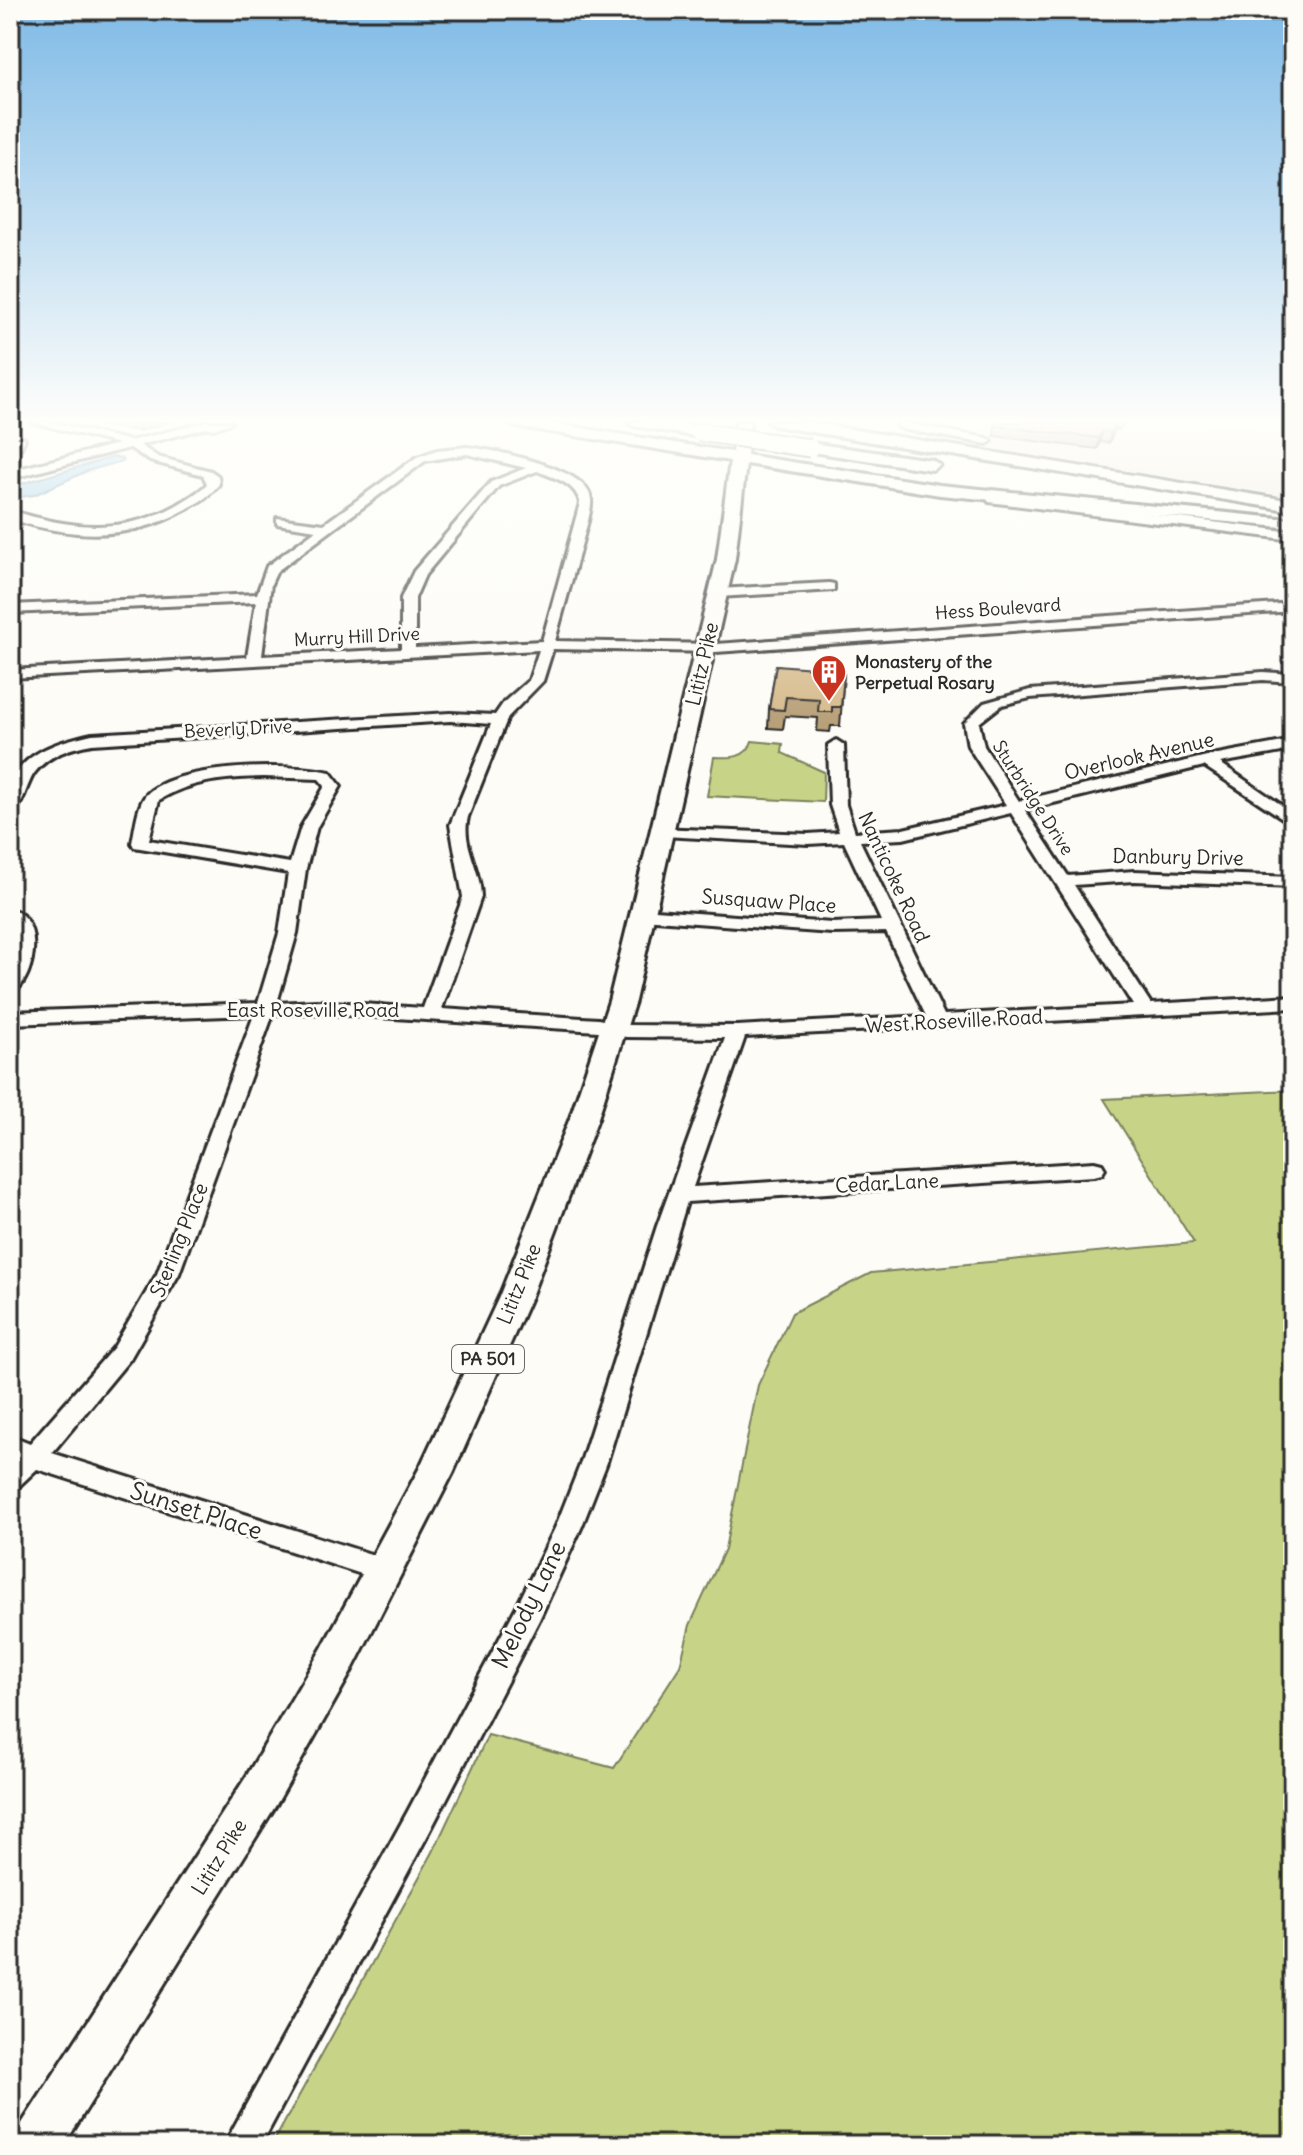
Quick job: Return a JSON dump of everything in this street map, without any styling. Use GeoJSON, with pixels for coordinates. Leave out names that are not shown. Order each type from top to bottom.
{"type":"FeatureCollection","features":[{"type":"Feature","properties":{"kind":"highway","name":"Lititz Pike"},"geometry":{"type":"LineString","coordinates":[[36,2145],[261,1791],[386,1570],[453,1436],[515,1297],[584,1118],[615,1027],[718,593],[730,523]]}},
{"type":"Feature","properties":{"kind":"street"},"geometry":{"type":"LineString","coordinates":[[37,523],[80,530],[128,530],[153,523]]}},
{"type":"Feature","properties":{"kind":"street"},"geometry":{"type":"LineString","coordinates":[[291,523],[326,528]]}},
{"type":"Feature","properties":{"kind":"street"},"geometry":{"type":"LineString","coordinates":[[254,660],[263,598],[271,569],[333,523]]}},
{"type":"Feature","properties":{"kind":"street"},"geometry":{"type":"LineString","coordinates":[[408,653],[408,598],[419,574],[462,523]]}},
{"type":"Feature","properties":{"kind":"street"},"geometry":{"type":"LineString","coordinates":[[431,1012],[472,897],[471,877],[457,835],[458,820],[506,709],[534,685],[581,523]]}},
{"type":"Feature","properties":{"kind":"street"},"geometry":{"type":"LineString","coordinates":[[718,593],[829,587]]}},
{"type":"Feature","properties":{"kind":"street"},"geometry":{"type":"LineString","coordinates":[[10,609],[263,598]]}},
{"type":"Feature","properties":{"kind":"street","name":"Hess Boulevard"},"geometry":{"type":"LineString","coordinates":[[705,647],[1293,607]]}},
{"type":"Feature","properties":{"kind":"street","name":"Murry Hill Drive"},"geometry":{"type":"LineString","coordinates":[[10,674],[547,645],[611,643],[705,647]]}},
{"type":"Feature","properties":{"kind":"street","name":"Sturbridge Drive"},"geometry":{"type":"LineString","coordinates":[[1146,1011],[976,746],[970,728],[978,713],[994,702],[1012,697],[1263,676],[1293,678]]}},
{"type":"Feature","properties":{"kind":"street","name":"Beverly Drive"},"geometry":{"type":"LineString","coordinates":[[10,808],[18,784],[36,759],[52,750],[92,739],[450,717],[501,720]]}},
{"type":"Feature","properties":{"kind":"street","name":"Nanticoke Road"},"geometry":{"type":"LineString","coordinates":[[836,745],[838,805],[849,839],[938,1022]]}},
{"type":"Feature","properties":{"kind":"street","name":"Overlook Avenue"},"geometry":{"type":"LineString","coordinates":[[663,831],[849,839],[903,834],[1207,761],[1293,745]]}},
{"type":"Feature","properties":{"kind":"street"},"geometry":{"type":"LineString","coordinates":[[1207,761],[1293,820]]}},
{"type":"Feature","properties":{"kind":"street","name":"Sterling Place"},"geometry":{"type":"LineString","coordinates":[[10,1479],[22,1451],[122,1353],[154,1302],[178,1253],[266,1008],[288,933],[297,869],[309,827],[333,786],[324,775],[302,772],[201,776],[172,785],[152,798],[140,838],[144,846],[297,869]]}},
{"type":"Feature","properties":{"kind":"street","name":"Danbury Drive"},"geometry":{"type":"LineString","coordinates":[[1063,881],[1134,876],[1293,882]]}},
{"type":"Feature","properties":{"kind":"street"},"geometry":{"type":"LineString","coordinates":[[10,914],[26,931],[28,943],[10,988]]}},
{"type":"Feature","properties":{"kind":"street","name":"Susquaw Place"},"geometry":{"type":"LineString","coordinates":[[642,914],[832,928],[892,926]]}},
{"type":"Feature","properties":{"kind":"street","name":"West Roseville Road"},"geometry":{"type":"LineString","coordinates":[[615,1027],[642,1032],[737,1032],[1293,1002]]}},
{"type":"Feature","properties":{"kind":"street","name":"East Roseville Road"},"geometry":{"type":"LineString","coordinates":[[10,1018],[347,1007],[615,1027]]}},
{"type":"Feature","properties":{"kind":"street","name":"Melody Lane"},"geometry":{"type":"LineString","coordinates":[[242,2145],[426,1807],[529,1611],[569,1526],[604,1435],[680,1195],[737,1032]]}},
{"type":"Feature","properties":{"kind":"street","name":"Cedar Lane"},"geometry":{"type":"LineString","coordinates":[[680,1195],[1094,1169]]}},
{"type":"Feature","properties":{"kind":"street","name":"Sunset Place"},"geometry":{"type":"LineString","coordinates":[[22,1451],[248,1528],[386,1570]]}},
{"type":"Feature","properties":{"kind":"green space"},"geometry":{"type":"Polygon","coordinates":[[[752,741],[783,744],[782,753],[824,772],[823,802],[707,796],[714,757],[742,754],[752,741]]]}},
{"type":"Feature","properties":{"kind":"green space"},"geometry":{"type":"Polygon","coordinates":[[[1293,1090],[1293,2145],[272,2145],[433,1852],[488,1735],[614,1768],[680,1666],[690,1625],[725,1549],[758,1385],[792,1313],[871,1273],[1194,1243],[1104,1099],[1293,1090]]]}},
{"type":"Feature","properties":{"kind":"building"},"geometry":{"type":"Polygon","coordinates":[[[776,665],[840,670],[840,674],[844,674],[841,707],[832,707],[832,712],[818,712],[819,699],[786,697],[784,710],[769,709],[776,665]]]}},
{"type":"Feature","properties":{"kind":"place","name":"Monastery of the Perpetual Rosary"},"geometry":{"type":"Point","coordinates":[829,703]}}]}
